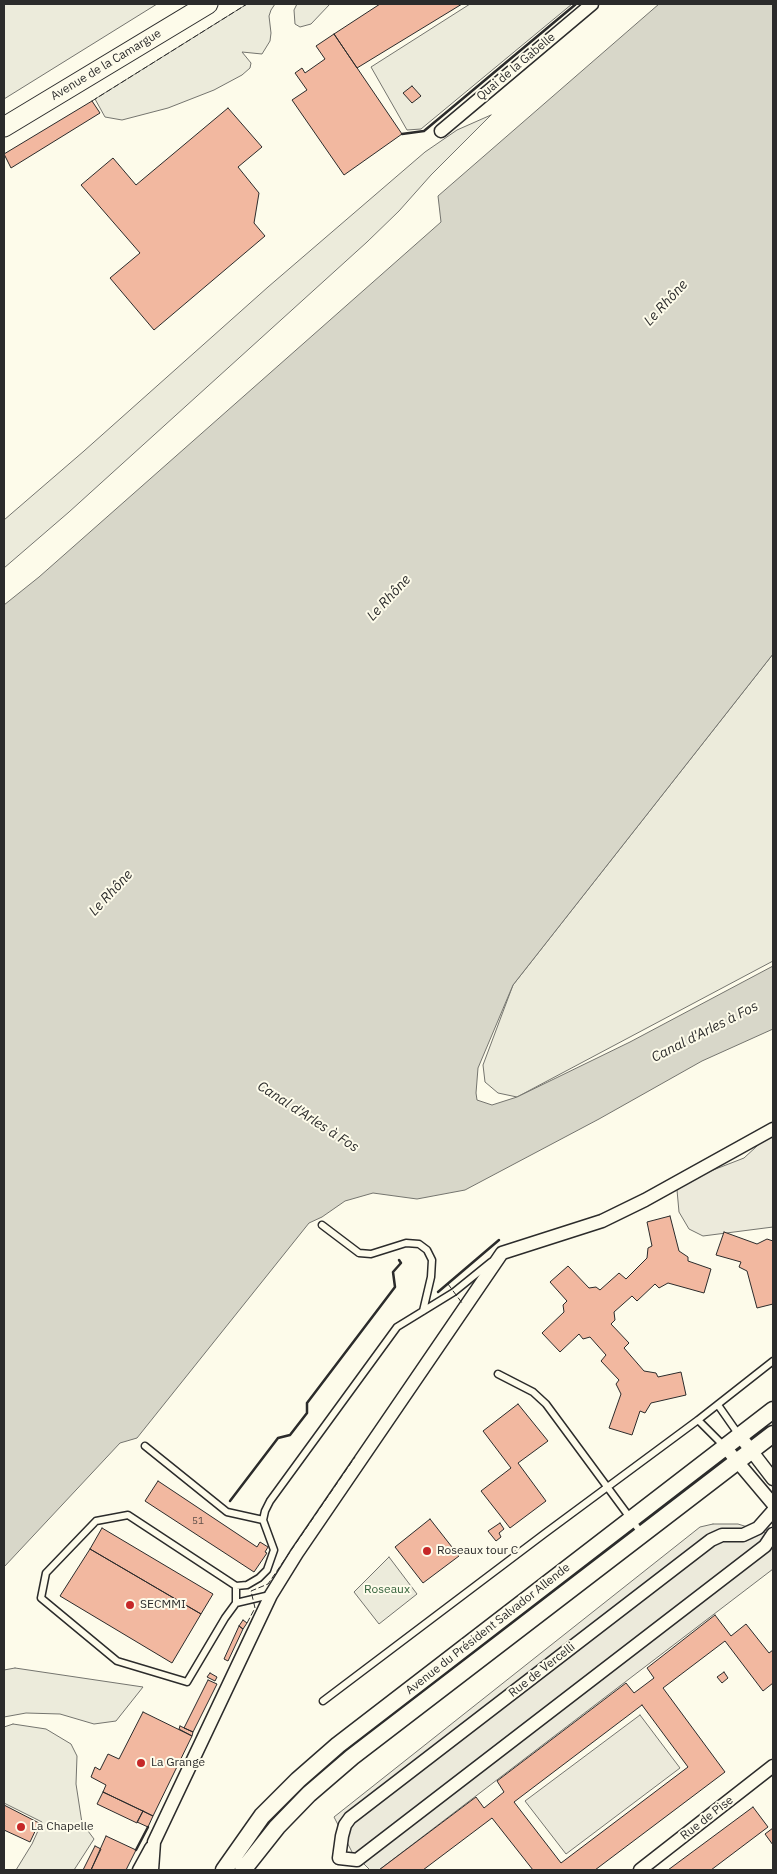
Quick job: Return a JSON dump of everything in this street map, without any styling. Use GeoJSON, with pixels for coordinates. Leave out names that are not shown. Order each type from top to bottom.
{"type":"FeatureCollection","features":[{"type":"Feature","properties":{"kind":"main road","name":"Avenue de la Camargue"},"geometry":{"type":"LineString","coordinates":[[4,126],[208,4]]}},
{"type":"Feature","properties":{"kind":"street","name":"Quai de la Gabelle"},"geometry":{"type":"LineString","coordinates":[[441,132],[592,4]]}},
{"type":"Feature","properties":{"kind":"street"},"geometry":{"type":"LineString","coordinates":[[140,1870],[271,1595],[297,1553],[502,1253],[602,1221],[645,1200],[773,1129]]}},
{"type":"Feature","properties":{"kind":"street","name":"Avenue du Président Salvador Allende"},"geometry":{"type":"LineString","coordinates":[[224,1870],[262,1816],[298,1780],[331,1751],[489,1627],[773,1410]]}},
{"type":"Feature","properties":{"kind":"street"},"geometry":{"type":"LineString","coordinates":[[243,1870],[277,1827],[309,1794],[352,1757],[773,1434]]}},
{"type":"Feature","properties":{"kind":"street"},"geometry":{"type":"LineString","coordinates":[[740,1436],[773,1480]]}},
{"type":"Feature","properties":{"kind":"street"},"geometry":{"type":"LineString","coordinates":[[726,1447],[773,1504]]}},
{"type":"Feature","properties":{"kind":"street","name":"Rue de Vercelli"},"geometry":{"type":"LineString","coordinates":[[773,1511],[758,1528],[743,1535],[722,1535],[711,1540],[350,1818],[345,1825],[342,1836],[339,1864],[357,1860],[765,1546],[773,1534]]}},
{"type":"Feature","properties":{"kind":"street","name":"Rue de Pise"},"geometry":{"type":"LineString","coordinates":[[640,1870],[773,1766]]}},
{"type":"Feature","properties":{"kind":"street"},"geometry":{"type":"LineString","coordinates":[[152,1870],[154,1842]]}},
{"type":"Feature","properties":{"kind":"lane"},"geometry":{"type":"LineString","coordinates":[[322,1225],[359,1253],[371,1254],[406,1243],[419,1244],[427,1250],[432,1260],[431,1277],[423,1311]]}},
{"type":"Feature","properties":{"kind":"lane"},"geometry":{"type":"LineString","coordinates":[[236,1586],[236,1603],[187,1682],[117,1661],[41,1598],[46,1573],[96,1522],[128,1515],[236,1586],[247,1585],[259,1578],[266,1570],[274,1550],[263,1520],[270,1501],[397,1327],[454,1292],[502,1253]]}},
{"type":"Feature","properties":{"kind":"lane"},"geometry":{"type":"LineString","coordinates":[[322,1701],[718,1405],[773,1361]]}},
{"type":"Feature","properties":{"kind":"lane"},"geometry":{"type":"LineString","coordinates":[[498,1374],[533,1392],[546,1404],[642,1534]]}},
{"type":"Feature","properties":{"kind":"lane"},"geometry":{"type":"LineString","coordinates":[[718,1405],[740,1436]]}},
{"type":"Feature","properties":{"kind":"lane"},"geometry":{"type":"LineString","coordinates":[[698,1420],[726,1447]]}},
{"type":"Feature","properties":{"kind":"lane"},"geometry":{"type":"LineString","coordinates":[[145,1446],[227,1512],[263,1520]]}},
{"type":"Feature","properties":{"kind":"lane"},"geometry":{"type":"LineString","coordinates":[[236,1603],[271,1595]]}},
{"type":"Feature","properties":{"kind":"green space"},"geometry":{"type":"Polygon","coordinates":[[[4,4],[157,4],[4,99],[4,4]]]}},
{"type":"Feature","properties":{"kind":"green space"},"geometry":{"type":"Polygon","coordinates":[[[247,4],[275,4],[269,16],[270,41],[262,54],[242,52],[251,63],[250,68],[242,75],[214,90],[168,108],[122,120],[105,117],[95,99],[247,4]]]}},
{"type":"Feature","properties":{"kind":"green space"},"geometry":{"type":"Polygon","coordinates":[[[297,4],[330,4],[311,24],[300,27],[295,24],[294,10],[297,4]]]}},
{"type":"Feature","properties":{"kind":"green space"},"geometry":{"type":"Polygon","coordinates":[[[470,4],[572,4],[421,129],[407,130],[371,67],[470,4]]]}},
{"type":"Feature","properties":{"kind":"green space"},"geometry":{"type":"Polygon","coordinates":[[[491,115],[367,242],[69,512],[4,568],[4,520],[268,287],[425,152],[457,130],[491,115]]]}},
{"type":"Feature","properties":{"kind":"green space"},"geometry":{"type":"Polygon","coordinates":[[[773,654],[773,961],[517,1097],[498,1093],[485,1082],[483,1065],[513,985],[773,654]]]}},
{"type":"Feature","properties":{"kind":"green space","name":"Roseaux"},"geometry":{"type":"Polygon","coordinates":[[[389,1557],[417,1594],[379,1624],[354,1592],[389,1557]]]}},
{"type":"Feature","properties":{"kind":"green space"},"geometry":{"type":"Polygon","coordinates":[[[15,1668],[143,1687],[116,1721],[94,1724],[60,1714],[26,1713],[4,1717],[4,1670],[15,1668]]]}},
{"type":"Feature","properties":{"kind":"green space"},"geometry":{"type":"Polygon","coordinates":[[[13,1724],[46,1729],[71,1744],[77,1756],[76,1784],[82,1823],[94,1839],[74,1870],[16,1870],[32,1844],[42,1822],[4,1803],[4,1727],[13,1724]]]}},
{"type":"Feature","properties":{"kind":"shaded area"},"geometry":{"type":"Polygon","coordinates":[[[773,1133],[773,1227],[703,1236],[689,1229],[679,1212],[677,1190],[690,1179],[744,1158],[773,1133]]]}},
{"type":"Feature","properties":{"kind":"shaded area"},"geometry":{"type":"Polygon","coordinates":[[[713,1524],[738,1524],[773,1535],[773,1569],[379,1870],[370,1870],[352,1852],[334,1817],[700,1527],[713,1524]]]}},
{"type":"Feature","properties":{"kind":"shaded area"},"geometry":{"type":"Polygon","coordinates":[[[640,1715],[680,1768],[566,1854],[525,1801],[640,1715]]]}},
{"type":"Feature","properties":{"kind":"water"},"geometry":{"type":"Polygon","coordinates":[[[659,4],[773,4],[773,654],[513,985],[478,1068],[477,1100],[492,1105],[517,1097],[630,1042],[773,966],[773,1029],[702,1061],[599,1119],[465,1190],[417,1199],[373,1193],[345,1201],[322,1217],[309,1223],[137,1438],[120,1443],[4,1567],[4,605],[39,577],[441,222],[438,196],[659,4]]]}},
{"type":"Feature","properties":{"kind":"building"},"geometry":{"type":"Polygon","coordinates":[[[380,4],[462,4],[357,68],[334,34],[380,4]]]}},
{"type":"Feature","properties":{"kind":"building"},"geometry":{"type":"Polygon","coordinates":[[[334,34],[402,134],[344,175],[292,100],[307,90],[295,73],[302,68],[305,73],[325,59],[316,46],[334,34]]]}},
{"type":"Feature","properties":{"kind":"building"},"geometry":{"type":"Polygon","coordinates":[[[412,86],[421,96],[412,103],[403,93],[412,86]]]}},
{"type":"Feature","properties":{"kind":"building"},"geometry":{"type":"Polygon","coordinates":[[[92,101],[100,113],[11,168],[4,154],[92,101]]]}},
{"type":"Feature","properties":{"kind":"building"},"geometry":{"type":"Polygon","coordinates":[[[228,108],[262,147],[238,167],[259,193],[254,223],[265,236],[154,330],[110,278],[140,253],[81,185],[113,158],[136,185],[228,108]]]}},
{"type":"Feature","properties":{"kind":"building"},"geometry":{"type":"Polygon","coordinates":[[[670,1216],[679,1251],[688,1257],[688,1261],[711,1269],[704,1293],[668,1283],[659,1288],[655,1284],[637,1301],[632,1296],[614,1312],[615,1320],[611,1324],[629,1343],[624,1348],[644,1371],[656,1373],[658,1377],[681,1372],[686,1395],[651,1403],[645,1413],[640,1411],[632,1435],[609,1428],[621,1394],[616,1384],[619,1380],[601,1361],[606,1355],[590,1337],[583,1339],[579,1334],[560,1352],[542,1333],[564,1312],[563,1305],[567,1301],[550,1282],[568,1266],[589,1288],[596,1287],[600,1290],[619,1273],[626,1279],[647,1258],[648,1248],[652,1246],[647,1222],[670,1216]]]}},
{"type":"Feature","properties":{"kind":"building"},"geometry":{"type":"Polygon","coordinates":[[[724,1232],[757,1244],[767,1239],[773,1241],[773,1304],[757,1308],[747,1271],[739,1267],[741,1262],[716,1255],[724,1232]]]}},
{"type":"Feature","properties":{"kind":"building"},"geometry":{"type":"Polygon","coordinates":[[[518,1404],[548,1441],[518,1463],[546,1501],[510,1528],[481,1491],[511,1468],[483,1431],[518,1404]]]}},
{"type":"Feature","properties":{"kind":"building"},"geometry":{"type":"Polygon","coordinates":[[[158,1481],[257,1547],[260,1542],[268,1547],[265,1552],[267,1553],[254,1572],[145,1501],[158,1481]]]}},
{"type":"Feature","properties":{"kind":"building","name":"Roseaux tour C"},"geometry":{"type":"Polygon","coordinates":[[[430,1519],[459,1556],[423,1583],[395,1547],[430,1519]]]}},
{"type":"Feature","properties":{"kind":"building"},"geometry":{"type":"Polygon","coordinates":[[[500,1523],[504,1529],[499,1533],[501,1537],[496,1541],[488,1531],[500,1523]]]}},
{"type":"Feature","properties":{"kind":"building"},"geometry":{"type":"Polygon","coordinates":[[[102,1528],[213,1594],[201,1614],[90,1549],[102,1528]]]}},
{"type":"Feature","properties":{"kind":"building","name":"SECMMI"},"geometry":{"type":"Polygon","coordinates":[[[90,1549],[201,1614],[172,1663],[60,1596],[90,1549]]]}},
{"type":"Feature","properties":{"kind":"building"},"geometry":{"type":"Polygon","coordinates":[[[715,1615],[731,1636],[746,1624],[769,1653],[773,1650],[773,1683],[763,1691],[725,1641],[663,1688],[725,1772],[595,1870],[533,1870],[492,1818],[423,1870],[379,1870],[476,1797],[484,1808],[504,1792],[497,1781],[626,1683],[634,1693],[654,1678],[647,1668],[715,1615]],[[642,1705],[514,1802],[561,1863],[688,1767],[642,1705]]]}},
{"type":"Feature","properties":{"kind":"building"},"geometry":{"type":"Polygon","coordinates":[[[243,1620],[247,1623],[243,1629],[239,1626],[243,1620]]]}},
{"type":"Feature","properties":{"kind":"building"},"geometry":{"type":"Polygon","coordinates":[[[239,1626],[243,1629],[228,1661],[224,1659],[239,1626]]]}},
{"type":"Feature","properties":{"kind":"building"},"geometry":{"type":"Polygon","coordinates":[[[724,1672],[728,1678],[722,1683],[717,1677],[724,1672]]]}},
{"type":"Feature","properties":{"kind":"building"},"geometry":{"type":"Polygon","coordinates":[[[210,1673],[217,1677],[215,1681],[207,1677],[210,1673]]]}},
{"type":"Feature","properties":{"kind":"building"},"geometry":{"type":"Polygon","coordinates":[[[208,1680],[217,1684],[193,1732],[184,1728],[208,1680]]]}},
{"type":"Feature","properties":{"kind":"building","name":"La Grange"},"geometry":{"type":"Polygon","coordinates":[[[143,1712],[192,1736],[153,1816],[103,1792],[106,1785],[91,1777],[95,1767],[100,1770],[108,1754],[119,1759],[143,1712]]]}},
{"type":"Feature","properties":{"kind":"building"},"geometry":{"type":"Polygon","coordinates":[[[180,1726],[193,1732],[192,1736],[179,1729],[180,1726]]]}},
{"type":"Feature","properties":{"kind":"building"},"geometry":{"type":"Polygon","coordinates":[[[103,1792],[143,1811],[137,1823],[97,1804],[103,1792]]]}},
{"type":"Feature","properties":{"kind":"building","name":"La Chapelle"},"geometry":{"type":"Polygon","coordinates":[[[4,1805],[39,1823],[30,1842],[4,1830],[4,1805]]]}},
{"type":"Feature","properties":{"kind":"building"},"geometry":{"type":"Polygon","coordinates":[[[753,1807],[768,1827],[711,1870],[668,1870],[753,1807]]]}},
{"type":"Feature","properties":{"kind":"building"},"geometry":{"type":"Polygon","coordinates":[[[143,1811],[153,1816],[148,1827],[137,1822],[143,1811]]]}},
{"type":"Feature","properties":{"kind":"building"},"geometry":{"type":"Polygon","coordinates":[[[773,1828],[773,1845],[765,1834],[773,1828]]]}},
{"type":"Feature","properties":{"kind":"building"},"geometry":{"type":"Polygon","coordinates":[[[106,1836],[136,1850],[126,1870],[91,1870],[106,1836]]]}},
{"type":"Feature","properties":{"kind":"building"},"geometry":{"type":"Polygon","coordinates":[[[95,1846],[101,1849],[91,1870],[83,1870],[95,1846]]]}},
{"type":"Feature","properties":{"kind":"fence"},"geometry":{"type":"LineString","coordinates":[[92,101],[247,4]]}},
{"type":"Feature","properties":{"kind":"fence"},"geometry":{"type":"LineString","coordinates":[[448,1284],[462,1303]]}},
{"type":"Feature","properties":{"kind":"fence"},"geometry":{"type":"LineString","coordinates":[[247,1623],[255,1608],[251,1591],[268,1584],[355,1457]]}},
{"type":"Feature","properties":{"kind":"wall"},"geometry":{"type":"LineString","coordinates":[[402,134],[424,131],[576,4]]}},
{"type":"Feature","properties":{"kind":"wall"},"geometry":{"type":"LineString","coordinates":[[438,1292],[499,1240]]}},
{"type":"Feature","properties":{"kind":"wall"},"geometry":{"type":"LineString","coordinates":[[230,1501],[278,1438],[290,1435],[307,1413],[307,1403],[395,1287],[393,1272],[401,1263],[399,1260]]}},
{"type":"Feature","properties":{"kind":"wall"},"geometry":{"type":"LineString","coordinates":[[136,1850],[148,1827]]}},
{"type":"Feature","properties":{"kind":"place","name":"Roseaux tour C"},"geometry":{"type":"Point","coordinates":[427,1551]}},
{"type":"Feature","properties":{"kind":"place","name":"SECMMI"},"geometry":{"type":"Point","coordinates":[130,1605]}},
{"type":"Feature","properties":{"kind":"place","name":"La Grange"},"geometry":{"type":"Point","coordinates":[141,1763]}},
{"type":"Feature","properties":{"kind":"place","name":"La Chapelle"},"geometry":{"type":"Point","coordinates":[21,1827]}},
{"type":"Feature","properties":{"kind":"water label","name":"Le Rhône"},"geometry":{"type":"Point","coordinates":[666,303]}},
{"type":"Feature","properties":{"kind":"water label","name":"Le Rhône"},"geometry":{"type":"Point","coordinates":[389,598]}},
{"type":"Feature","properties":{"kind":"water label","name":"Le Rhône"},"geometry":{"type":"Point","coordinates":[111,893]}},
{"type":"Feature","properties":{"kind":"water label","name":"Canal d'Arles à Fos"},"geometry":{"type":"Point","coordinates":[705,1032]}},
{"type":"Feature","properties":{"kind":"water label","name":"Canal d'Arles à Fos"},"geometry":{"type":"Point","coordinates":[308,1117]}}]}
